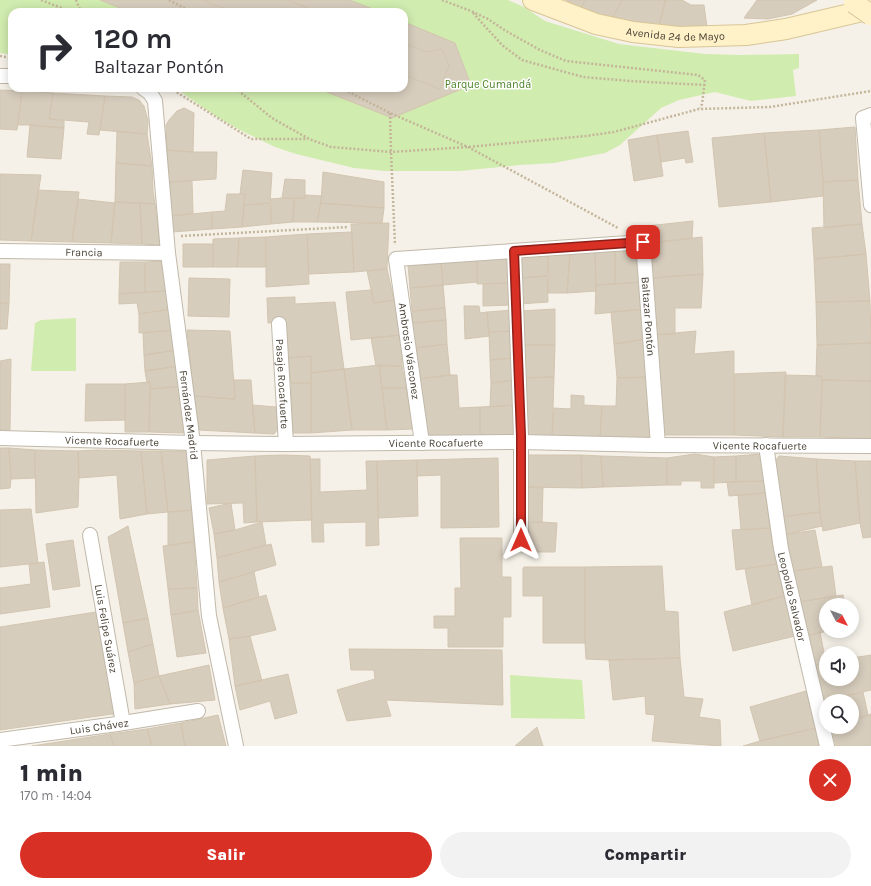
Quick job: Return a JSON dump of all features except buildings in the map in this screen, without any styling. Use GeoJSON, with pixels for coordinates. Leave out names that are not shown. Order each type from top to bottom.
{"type":"FeatureCollection","features":[{"type":"Feature","properties":{"kind":"main road","name":"Avenida 24 de Mayo"},"geometry":{"type":"LineString","coordinates":[[533,0],[596,24],[633,32],[678,37],[746,35],[786,29],[822,20],[858,4]]}},
{"type":"Feature","properties":{"kind":"main road"},"geometry":{"type":"LineString","coordinates":[[858,4],[871,15]]}},
{"type":"Feature","properties":{"kind":"main road","name":"Avenida 24 de Mayo"},"geometry":{"type":"LineString","coordinates":[[822,20],[871,21]]}},
{"type":"Feature","properties":{"kind":"street","name":"Fernández Madrid"},"geometry":{"type":"LineString","coordinates":[[149,92],[155,101],[168,253],[193,443],[209,616],[236,746]]}},
{"type":"Feature","properties":{"kind":"street"},"geometry":{"type":"LineString","coordinates":[[867,117],[871,205]]}},
{"type":"Feature","properties":{"kind":"street","name":"Baltazar Pontón"},"geometry":{"type":"LineString","coordinates":[[396,259],[643,242],[658,445]]}},
{"type":"Feature","properties":{"kind":"street","name":"Francia"},"geometry":{"type":"LineString","coordinates":[[0,251],[168,253]]}},
{"type":"Feature","properties":{"kind":"street"},"geometry":{"type":"LineString","coordinates":[[514,251],[521,442],[521,540]]}},
{"type":"Feature","properties":{"kind":"street","name":"Ambrosio Vásconez"},"geometry":{"type":"LineString","coordinates":[[396,259],[422,443]]}},
{"type":"Feature","properties":{"kind":"street","name":"Pasaje Rocafuerte"},"geometry":{"type":"LineString","coordinates":[[279,324],[286,444]]}},
{"type":"Feature","properties":{"kind":"street","name":"Vicente Rocafuerte"},"geometry":{"type":"LineString","coordinates":[[0,438],[286,444],[521,442],[658,445],[871,446]]}},
{"type":"Feature","properties":{"kind":"street","name":"Leopoldo Salvador"},"geometry":{"type":"LineString","coordinates":[[766,445],[781,549],[827,746]]}},
{"type":"Feature","properties":{"kind":"street","name":"Luis Felipe Suárez"},"geometry":{"type":"LineString","coordinates":[[90,535],[124,723]]}},
{"type":"Feature","properties":{"kind":"street","name":"Luis Chávez"},"geometry":{"type":"LineString","coordinates":[[0,740],[198,711]]}},
{"type":"Feature","properties":{"kind":"path"},"geometry":{"type":"LineString","coordinates":[[42,0],[62,8]]}},
{"type":"Feature","properties":{"kind":"path"},"geometry":{"type":"LineString","coordinates":[[169,0],[184,8]]}},
{"type":"Feature","properties":{"kind":"path"},"geometry":{"type":"LineString","coordinates":[[442,0],[488,19],[540,50],[566,61],[698,75],[705,80],[700,109]]}},
{"type":"Feature","properties":{"kind":"path"},"geometry":{"type":"LineString","coordinates":[[471,11],[502,45],[522,60],[583,77],[705,85]]}},
{"type":"Feature","properties":{"kind":"path"},"geometry":{"type":"LineString","coordinates":[[239,92],[272,118],[309,139],[331,147],[391,152],[468,147],[586,136],[614,132],[700,109],[770,107],[871,91]]}},
{"type":"Feature","properties":{"kind":"path"},"geometry":{"type":"LineString","coordinates":[[176,92],[251,138],[309,139]]}},
{"type":"Feature","properties":{"kind":"path"},"geometry":{"type":"LineString","coordinates":[[349,92],[390,113],[468,147],[619,229]]}},
{"type":"Feature","properties":{"kind":"path"},"geometry":{"type":"LineString","coordinates":[[390,113],[396,259]]}},
{"type":"Feature","properties":{"kind":"path"},"geometry":{"type":"LineString","coordinates":[[187,235],[348,227]]}},
{"type":"Feature","properties":{"kind":"green space","name":"Parque Cumandá"},"geometry":{"type":"Polygon","coordinates":[[[0,0],[508,0],[524,7],[545,21],[619,44],[705,54],[799,54],[799,68],[793,70],[796,96],[751,101],[715,92],[679,100],[661,108],[620,145],[605,153],[554,163],[460,171],[385,171],[354,168],[296,154],[275,147],[217,117],[181,92],[408,92],[408,8],[8,8],[8,54],[0,53],[0,0]]]}},
{"type":"Feature","properties":{"kind":"green space"},"geometry":{"type":"Polygon","coordinates":[[[76,318],[76,371],[31,371],[35,323],[41,320],[76,318]]]}},
{"type":"Feature","properties":{"kind":"green space"},"geometry":{"type":"Polygon","coordinates":[[[510,675],[582,680],[585,719],[511,718],[510,675]]]}},
{"type":"Feature","properties":{"kind":"route"},"geometry":{"type":"LineString","coordinates":[[521,540],[521,436],[514,251],[643,242]]}}]}
